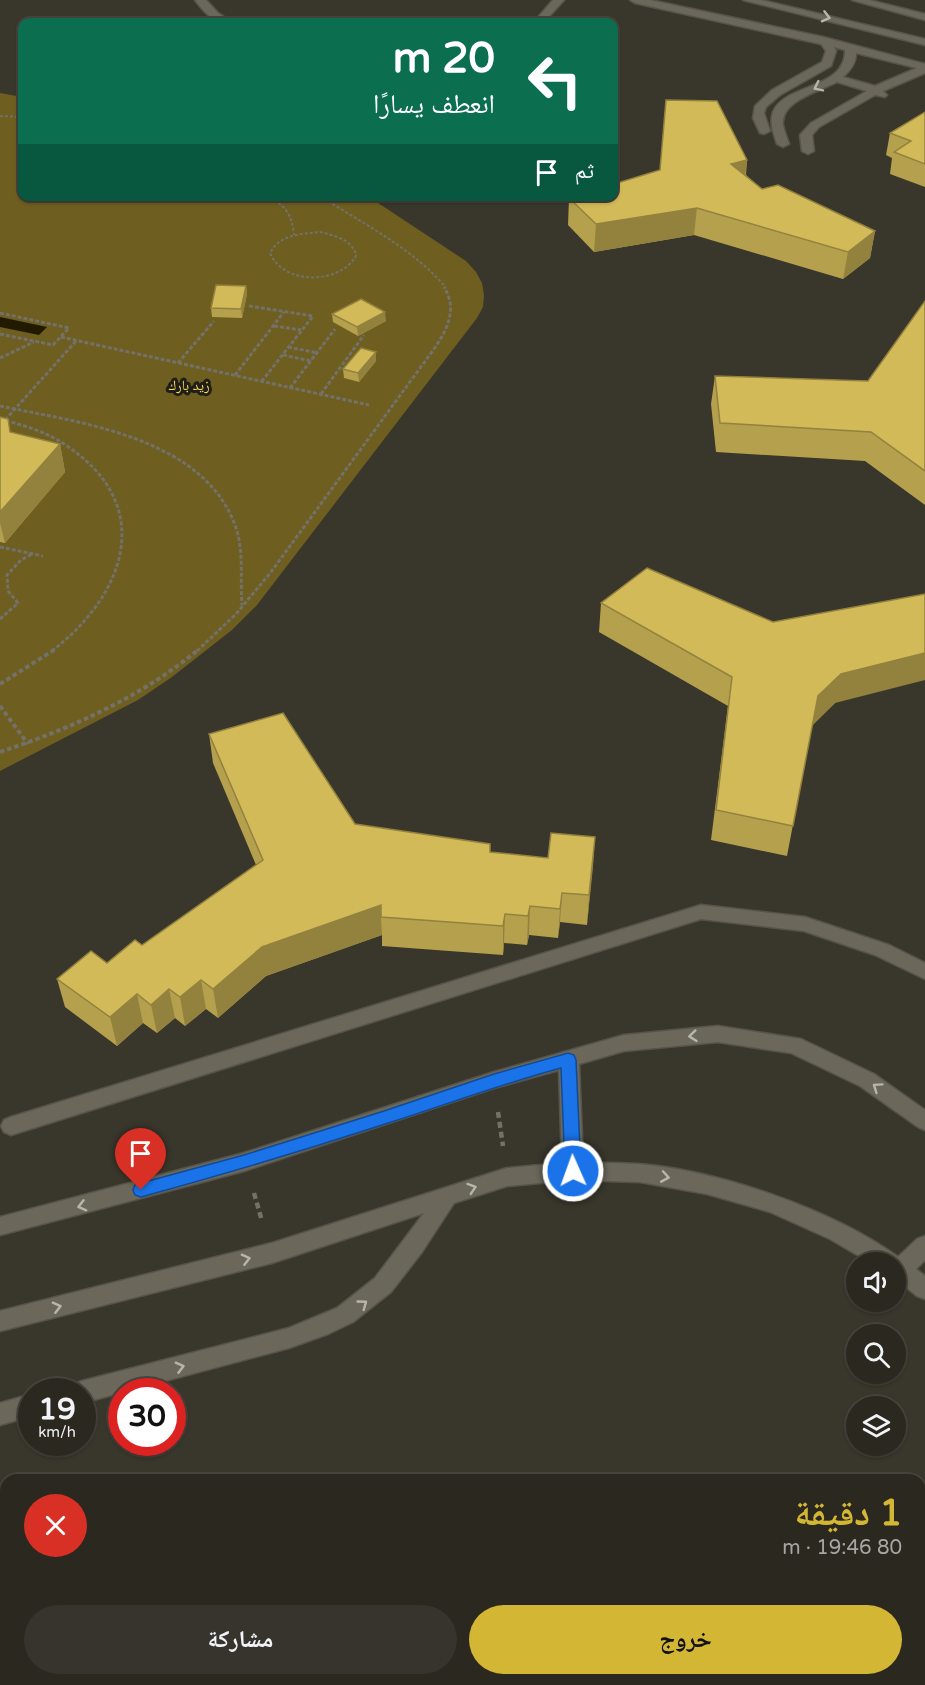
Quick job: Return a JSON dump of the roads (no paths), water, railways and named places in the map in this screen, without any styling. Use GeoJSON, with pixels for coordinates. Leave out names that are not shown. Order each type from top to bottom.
{"type":"FeatureCollection","features":[{"type":"Feature","properties":{"kind":"street"},"geometry":{"type":"LineString","coordinates":[[200,0],[219,18]]}},
{"type":"Feature","properties":{"kind":"street"},"geometry":{"type":"LineString","coordinates":[[543,18],[559,0]]}},
{"type":"Feature","properties":{"kind":"street"},"geometry":{"type":"LineString","coordinates":[[634,0],[824,40],[925,68]]}},
{"type":"Feature","properties":{"kind":"street"},"geometry":{"type":"LineString","coordinates":[[748,0],[925,42]]}},
{"type":"Feature","properties":{"kind":"street"},"geometry":{"type":"LineString","coordinates":[[857,0],[925,17]]}},
{"type":"Feature","properties":{"kind":"street"},"geometry":{"type":"LineString","coordinates":[[764,131],[758,118],[760,105],[770,96],[827,64],[831,51],[824,40]]}},
{"type":"Feature","properties":{"kind":"street"},"geometry":{"type":"LineString","coordinates":[[783,144],[776,118],[784,105],[836,78],[851,64],[850,47]]}},
{"type":"Feature","properties":{"kind":"street"},"geometry":{"type":"LineString","coordinates":[[836,78],[876,90],[881,95],[877,102],[807,147],[806,135],[809,130],[876,90],[925,68]]}},
{"type":"Feature","properties":{"kind":"street"},"geometry":{"type":"LineString","coordinates":[[809,130],[807,124],[812,115],[864,86]]}},
{"type":"Feature","properties":{"kind":"street"},"geometry":{"type":"LineString","coordinates":[[11,1126],[701,912],[805,924],[882,950],[925,972]]}},
{"type":"Feature","properties":{"kind":"street"},"geometry":{"type":"LineString","coordinates":[[0,1226],[244,1162],[384,1118],[494,1080],[624,1043],[718,1034],[794,1045],[867,1080],[925,1121]]}},
{"type":"Feature","properties":{"kind":"street"},"geometry":{"type":"LineString","coordinates":[[568,1060],[573,1171]]}},
{"type":"Feature","properties":{"kind":"street"},"geometry":{"type":"LineString","coordinates":[[0,1321],[272,1253],[507,1177],[573,1171],[640,1173],[707,1185],[774,1204],[838,1232],[872,1252]]}},
{"type":"Feature","properties":{"kind":"street"},"geometry":{"type":"LineString","coordinates":[[96,1388],[289,1338],[318,1329],[346,1316],[370,1299],[391,1278],[447,1196]]}},
{"type":"Feature","properties":{"kind":"street"},"geometry":{"type":"LineString","coordinates":[[906,1259],[925,1246]]}},
{"type":"Feature","properties":{"kind":"street"},"geometry":{"type":"LineString","coordinates":[[906,1274],[925,1289]]}},
{"type":"Feature","properties":{"kind":"street"},"geometry":{"type":"LineString","coordinates":[[0,1414],[18,1409]]}},
{"type":"Feature","properties":{"kind":"park label","name":"زيد بارك"},"geometry":{"type":"Point","coordinates":[189,385]}}]}
